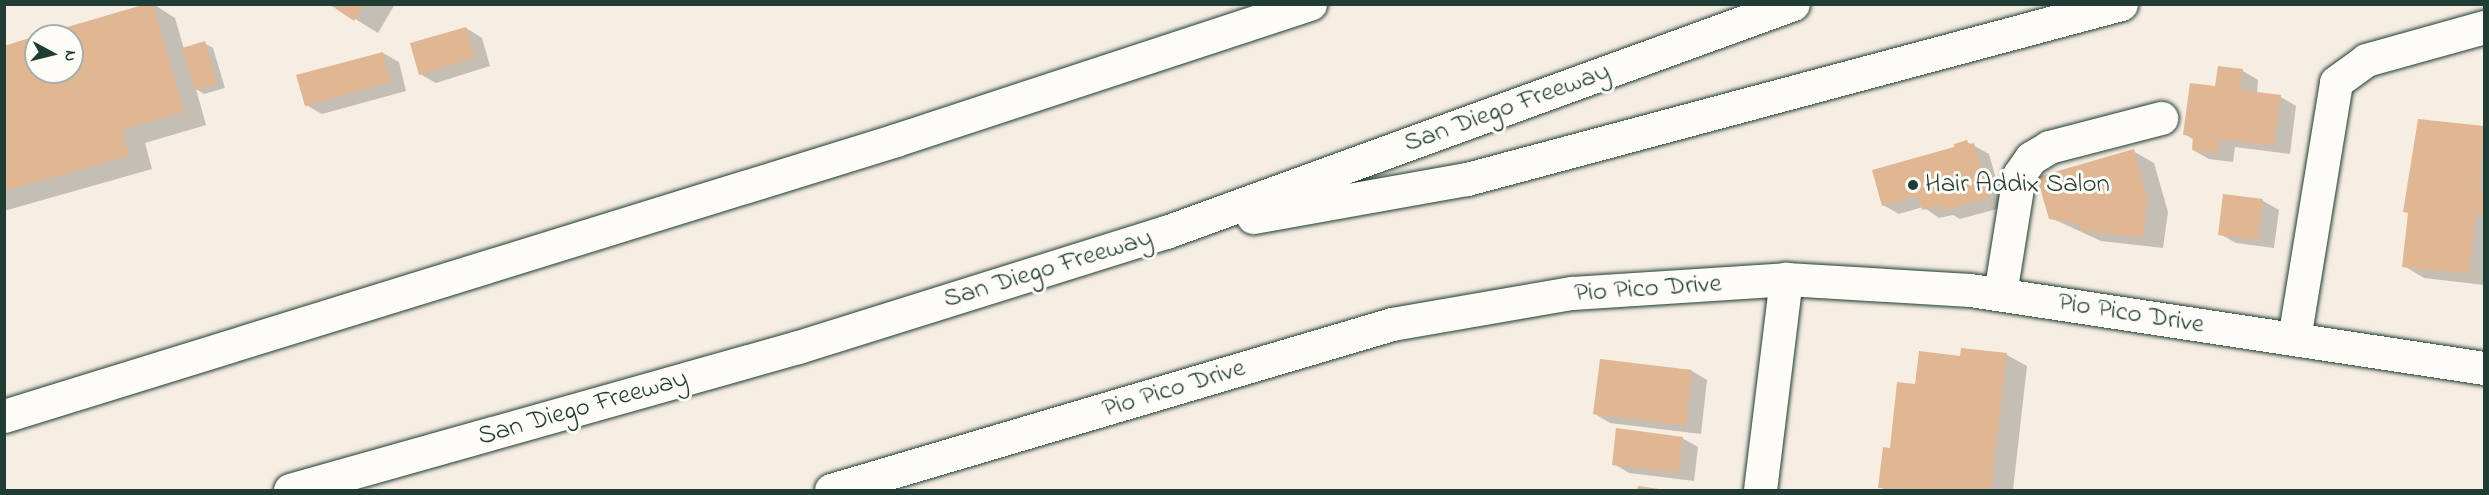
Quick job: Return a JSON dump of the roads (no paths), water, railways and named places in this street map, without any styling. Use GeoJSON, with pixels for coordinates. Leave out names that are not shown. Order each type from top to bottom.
{"type":"FeatureCollection","features":[{"type":"Feature","properties":{"kind":"main road"},"geometry":{"type":"LineString","coordinates":[[4,416],[46,405],[884,143],[1310,4]]}},
{"type":"Feature","properties":{"kind":"main road","name":"San Diego Freeway"},"geometry":{"type":"LineString","coordinates":[[290,490],[798,346],[1166,232],[1793,4]]}},
{"type":"Feature","properties":{"kind":"main road"},"geometry":{"type":"LineString","coordinates":[[1166,232],[1467,179],[2121,4]]}},
{"type":"Feature","properties":{"kind":"main road"},"geometry":{"type":"LineString","coordinates":[[2294,339],[2336,82],[2366,60],[2484,27]]}},
{"type":"Feature","properties":{"kind":"main road"},"geometry":{"type":"LineString","coordinates":[[2000,294],[2019,175],[2031,158],[2049,147],[2161,118]]}},
{"type":"Feature","properties":{"kind":"main road"},"geometry":{"type":"LineString","coordinates":[[1760,490],[1786,279]]}},
{"type":"Feature","properties":{"kind":"main road","name":"Pio Pico Drive"},"geometry":{"type":"LineString","coordinates":[[831,490],[1392,324],[1572,293],[1786,279],[2000,294],[2484,368]]}},
{"type":"Feature","properties":{"kind":"main road"},"geometry":{"type":"LineString","coordinates":[[4,410],[46,405]]}},
{"type":"Feature","properties":{"kind":"place","name":"Hair Addix Salon"},"geometry":{"type":"Point","coordinates":[1913,185]}}]}
